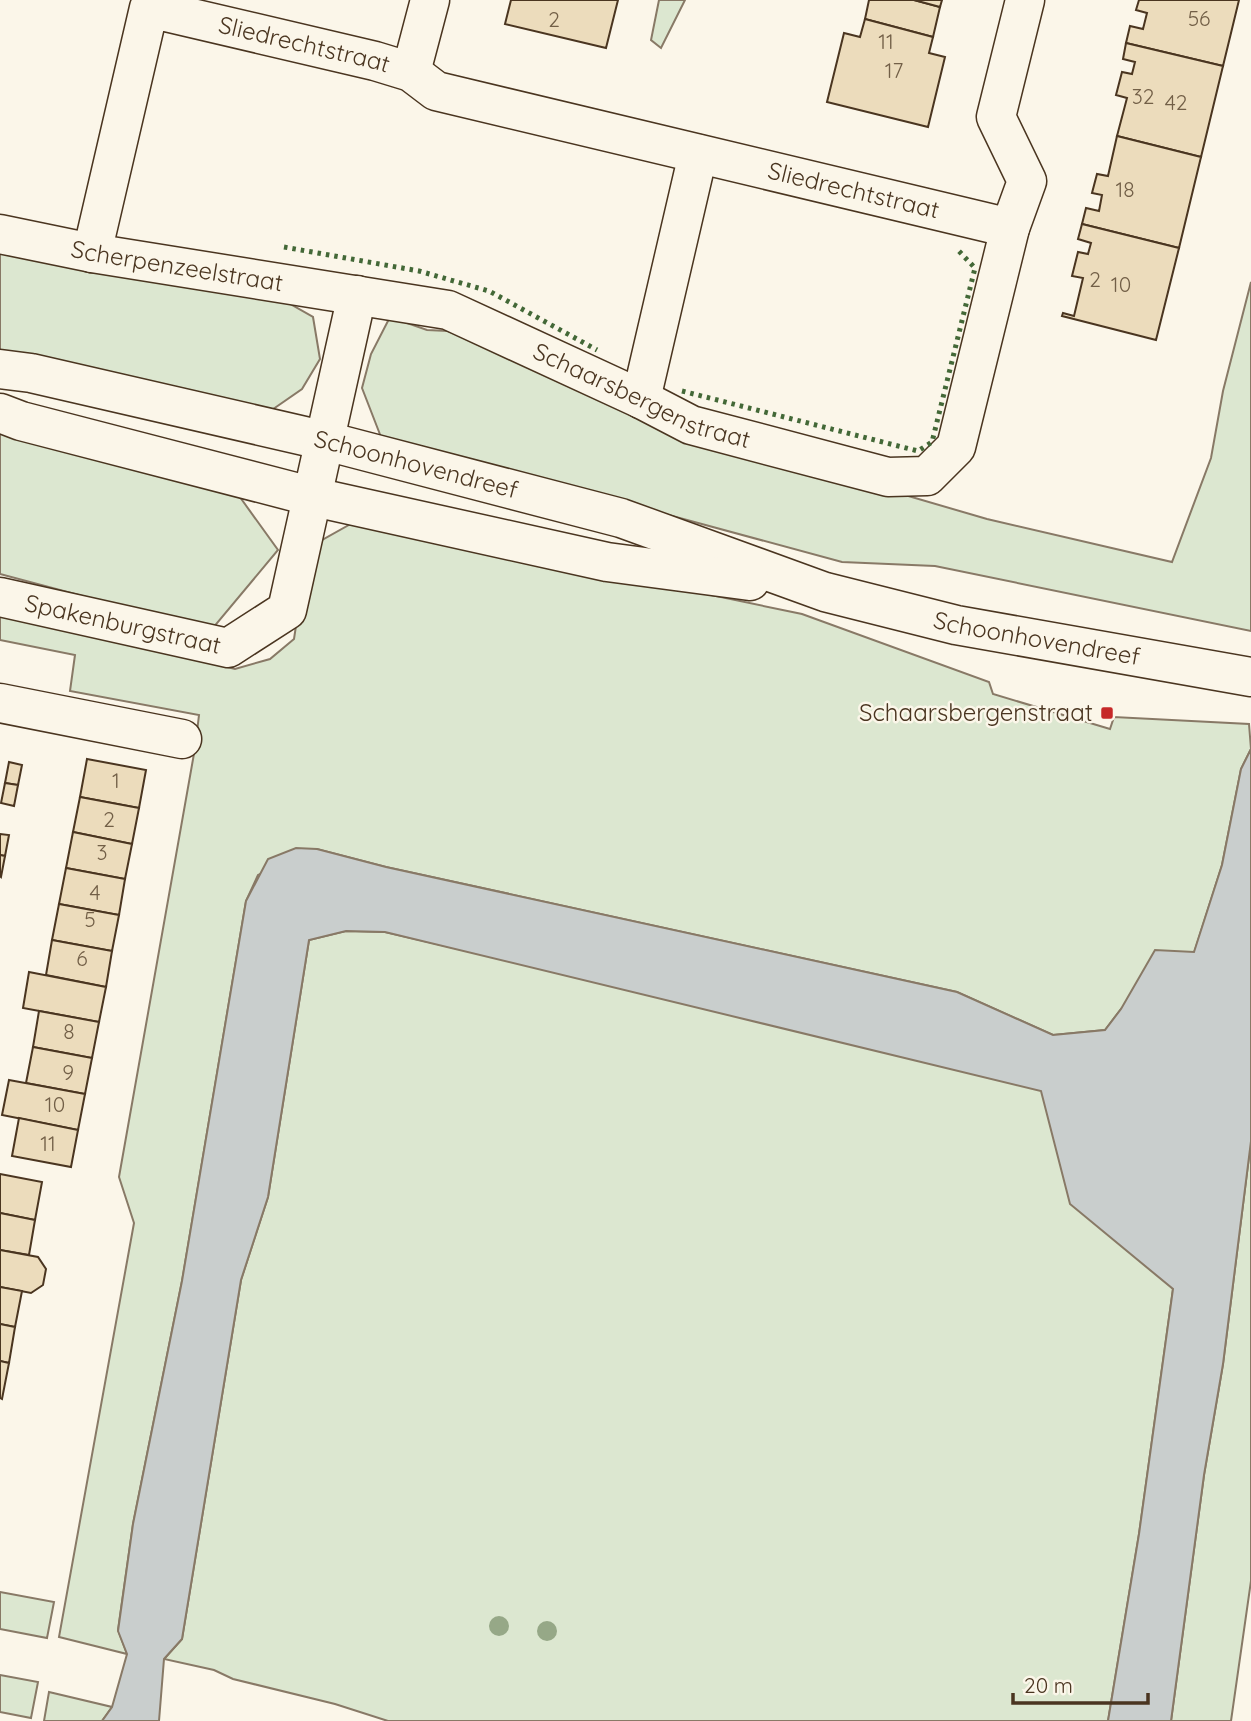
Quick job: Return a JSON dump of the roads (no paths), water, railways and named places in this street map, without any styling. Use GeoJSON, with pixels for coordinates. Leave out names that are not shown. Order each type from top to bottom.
{"type":"FeatureCollection","features":[{"type":"Feature","properties":{"kind":"street"},"geometry":{"type":"LineString","coordinates":[[411,72],[430,0]]}},
{"type":"Feature","properties":{"kind":"street","name":"Schaarsbergenstraat"},"geometry":{"type":"LineString","coordinates":[[357,295],[448,310],[641,399],[691,425],[888,477],[927,476],[956,447],[1010,228],[1027,181],[996,117],[1024,0]]}},
{"type":"Feature","properties":{"kind":"street","name":"Sliedrechtstraat"},"geometry":{"type":"LineString","coordinates":[[92,253],[149,8],[375,61],[411,72],[436,91],[1010,228]]}},
{"type":"Feature","properties":{"kind":"street"},"geometry":{"type":"LineString","coordinates":[[641,399],[698,154]]}},
{"type":"Feature","properties":{"kind":"street","name":"Scherpenzeelstraat"},"geometry":{"type":"LineString","coordinates":[[0,234],[92,253],[357,295]]}},
{"type":"Feature","properties":{"kind":"street","name":"Spakenburgstraat"},"geometry":{"type":"LineString","coordinates":[[0,597],[228,648],[287,610],[357,295]]}},
{"type":"Feature","properties":{"kind":"street","name":"Schoonhovendreef"},"geometry":{"type":"LineString","coordinates":[[0,369],[32,373],[326,440],[621,518],[825,592],[957,625],[1251,677]]}},
{"type":"Feature","properties":{"kind":"street","name":"Schoonhovendreef"},"geometry":{"type":"LineString","coordinates":[[0,413],[21,421],[314,497],[607,562],[825,592]]}},
{"type":"Feature","properties":{"kind":"street"},"geometry":{"type":"LineString","coordinates":[[0,703],[182,739]]}},
{"type":"Feature","properties":{"kind":"place","name":"Schaarsbergenstraat"},"geometry":{"type":"Point","coordinates":[1107,713]}}]}
